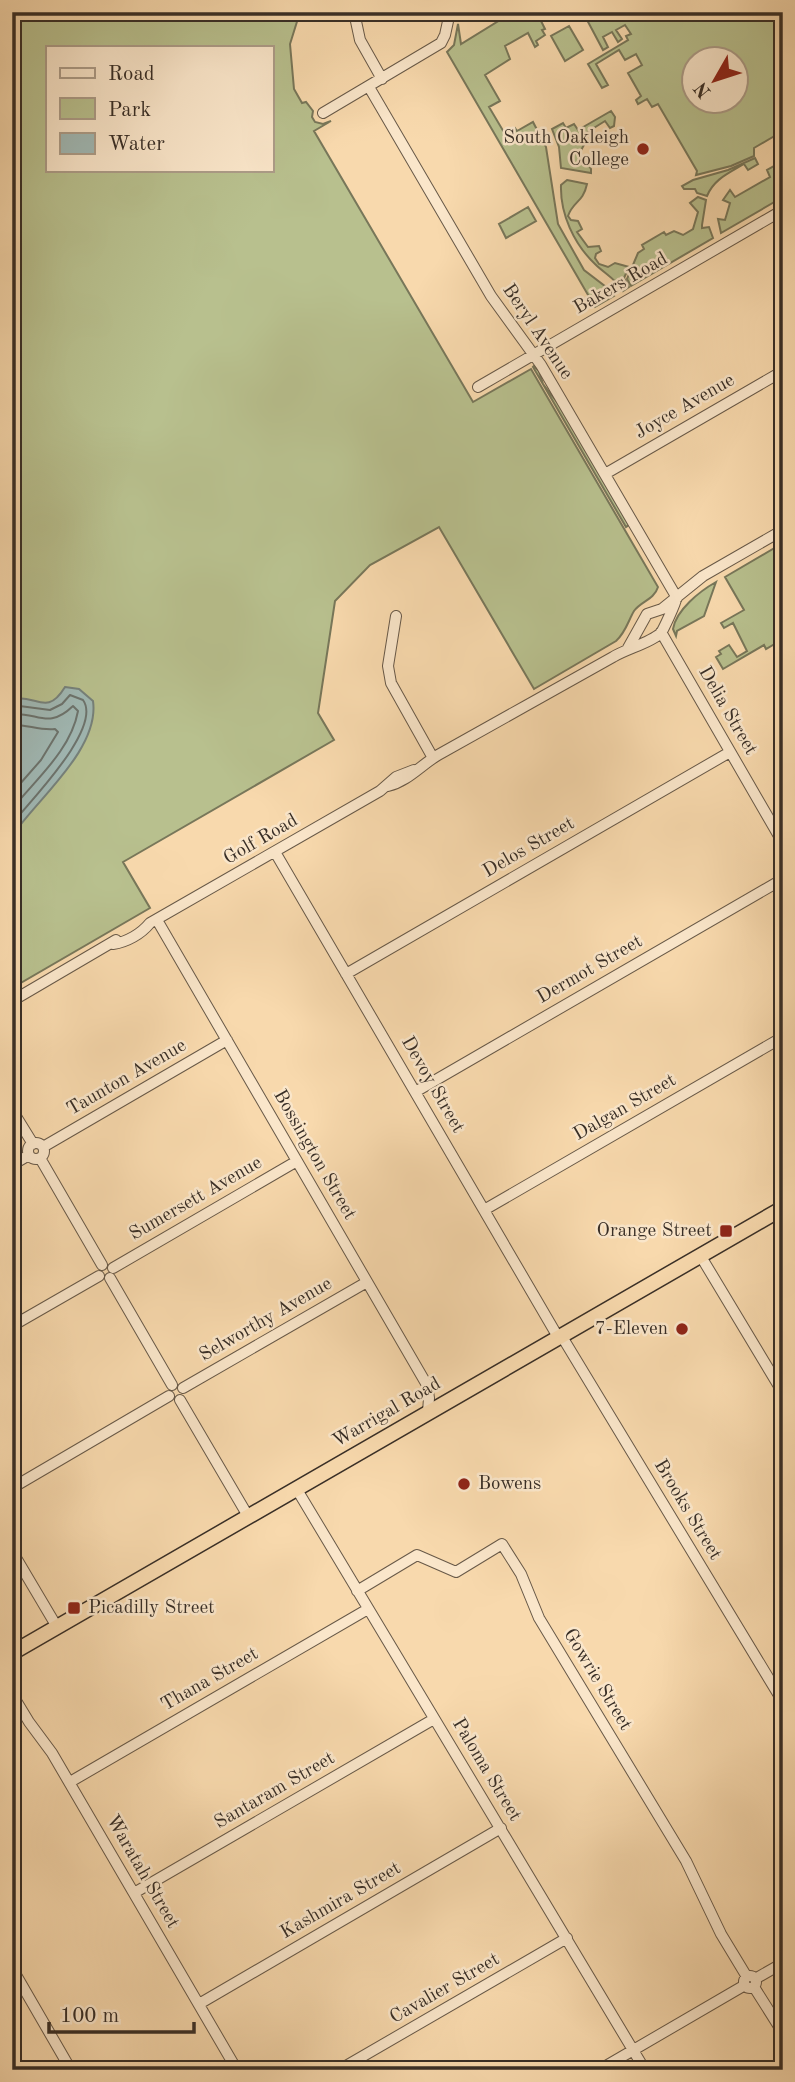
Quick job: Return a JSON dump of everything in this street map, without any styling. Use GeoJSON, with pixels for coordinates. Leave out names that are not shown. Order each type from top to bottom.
{"type":"FeatureCollection","features":[{"type":"Feature","properties":{"kind":"highway","name":"Warrigal Road"},"geometry":{"type":"LineString","coordinates":[[12,1653],[783,1208]]}},
{"type":"Feature","properties":{"kind":"street"},"geometry":{"type":"LineString","coordinates":[[354,12],[360,40],[382,79]]}},
{"type":"Feature","properties":{"kind":"street"},"geometry":{"type":"LineString","coordinates":[[323,113],[441,43],[450,12]]}},
{"type":"Feature","properties":{"kind":"street","name":"Beryl Avenue"},"geometry":{"type":"LineString","coordinates":[[369,86],[491,296],[534,355],[677,598]]}},
{"type":"Feature","properties":{"kind":"street","name":"Bakers Road"},"geometry":{"type":"LineString","coordinates":[[478,387],[783,210]]}},
{"type":"Feature","properties":{"kind":"street","name":"Joyce Avenue"},"geometry":{"type":"LineString","coordinates":[[605,474],[783,371]]}},
{"type":"Feature","properties":{"kind":"street"},"geometry":{"type":"LineString","coordinates":[[677,598],[676,606],[660,630],[646,634],[642,623],[644,616],[677,598],[703,576],[783,530]]}},
{"type":"Feature","properties":{"kind":"street"},"geometry":{"type":"LineString","coordinates":[[654,612],[661,614],[660,630]]}},
{"type":"Feature","properties":{"kind":"street"},"geometry":{"type":"LineString","coordinates":[[396,616],[388,666],[391,683],[433,758]]}},
{"type":"Feature","properties":{"kind":"street","name":"Golf Road"},"geometry":{"type":"LineString","coordinates":[[627,648],[642,623]]}},
{"type":"Feature","properties":{"kind":"street","name":"Golf Road"},"geometry":{"type":"LineString","coordinates":[[12,1001],[113,944],[119,937],[142,924],[154,921],[275,852],[388,786],[403,773],[414,770],[660,630]]}},
{"type":"Feature","properties":{"kind":"street","name":"Delia Street"},"geometry":{"type":"LineString","coordinates":[[660,630],[783,844]]}},
{"type":"Feature","properties":{"kind":"street","name":"Delos Street"},"geometry":{"type":"LineString","coordinates":[[346,974],[730,752]]}},
{"type":"Feature","properties":{"kind":"street","name":"Devoy Street"},"geometry":{"type":"LineString","coordinates":[[275,852],[559,1336]]}},
{"type":"Feature","properties":{"kind":"street","name":"Dermot Street"},"geometry":{"type":"LineString","coordinates":[[415,1092],[783,879]]}},
{"type":"Feature","properties":{"kind":"street","name":"Bossington Street"},"geometry":{"type":"LineString","coordinates":[[154,921],[227,1040],[427,1385],[428,1412]]}},
{"type":"Feature","properties":{"kind":"street","name":"Dalgan Street"},"geometry":{"type":"LineString","coordinates":[[484,1210],[783,1037]]}},
{"type":"Feature","properties":{"kind":"street","name":"Taunton Avenue"},"geometry":{"type":"LineString","coordinates":[[38,1145],[227,1040]]}},
{"type":"Feature","properties":{"kind":"street"},"geometry":{"type":"LineString","coordinates":[[12,1110],[44,1153],[40,1158],[34,1159],[29,1155]]}},
{"type":"Feature","properties":{"kind":"street"},"geometry":{"type":"LineString","coordinates":[[29,1155],[29,1148],[38,1145]]}},
{"type":"Feature","properties":{"kind":"street"},"geometry":{"type":"LineString","coordinates":[[12,1165],[29,1155]]}},
{"type":"Feature","properties":{"kind":"street"},"geometry":{"type":"LineString","coordinates":[[40,1158],[106,1272],[184,1393],[180,1400]]}},
{"type":"Feature","properties":{"kind":"street","name":"Sumersett Avenue"},"geometry":{"type":"LineString","coordinates":[[12,1326],[297,1161]]}},
{"type":"Feature","properties":{"kind":"street"},"geometry":{"type":"LineString","coordinates":[[700,1255],[783,1393]]}},
{"type":"Feature","properties":{"kind":"street","name":"Selworthy Avenue"},"geometry":{"type":"LineString","coordinates":[[178,1387],[367,1282]]}},
{"type":"Feature","properties":{"kind":"street","name":"Brooks Street"},"geometry":{"type":"LineString","coordinates":[[559,1336],[783,1702]]}},
{"type":"Feature","properties":{"kind":"street"},"geometry":{"type":"LineString","coordinates":[[169,1396],[169,1389],[178,1387]]}},
{"type":"Feature","properties":{"kind":"street"},"geometry":{"type":"LineString","coordinates":[[169,1396],[175,1401],[180,1400]]}},
{"type":"Feature","properties":{"kind":"street"},"geometry":{"type":"LineString","coordinates":[[12,1488],[169,1396]]}},
{"type":"Feature","properties":{"kind":"street"},"geometry":{"type":"LineString","coordinates":[[180,1400],[248,1516]]}},
{"type":"Feature","properties":{"kind":"street","name":"Paloma Street"},"geometry":{"type":"LineString","coordinates":[[296,1488],[645,2070]]}},
{"type":"Feature","properties":{"kind":"street","name":"Gowrie Street"},"geometry":{"type":"LineString","coordinates":[[357,1591],[417,1555],[456,1572],[502,1544],[521,1574],[539,1618],[686,1861],[721,1934],[783,2033]]}},
{"type":"Feature","properties":{"kind":"street"},"geometry":{"type":"LineString","coordinates":[[12,1551],[57,1627]]}},
{"type":"Feature","properties":{"kind":"street","name":"Thana Street"},"geometry":{"type":"LineString","coordinates":[[70,1782],[368,1609]]}},
{"type":"Feature","properties":{"kind":"street","name":"Waratah Street"},"geometry":{"type":"LineString","coordinates":[[12,1694],[70,1782],[237,2070]]}},
{"type":"Feature","properties":{"kind":"street","name":"Santaram Street"},"geometry":{"type":"LineString","coordinates":[[134,1892],[434,1719]]}},
{"type":"Feature","properties":{"kind":"street","name":"Kashmira Street"},"geometry":{"type":"LineString","coordinates":[[199,2004],[501,1828]]}},
{"type":"Feature","properties":{"kind":"street","name":"Cavalier Street"},"geometry":{"type":"LineString","coordinates":[[340,2070],[568,1938]]}},
{"type":"Feature","properties":{"kind":"street"},"geometry":{"type":"LineString","coordinates":[[599,2070],[783,1963]]}},
{"type":"Feature","properties":{"kind":"street"},"geometry":{"type":"LineString","coordinates":[[12,1968],[71,2070]]}},
{"type":"Feature","properties":{"kind":"green space"},"geometry":{"type":"Polygon","coordinates":[[[12,12],[300,12],[290,44],[294,89],[302,103],[306,102],[313,111],[315,122],[323,124],[331,121],[314,131],[473,402],[531,369],[658,587],[654,595],[634,611],[616,641],[534,689],[439,527],[370,565],[335,601],[318,713],[334,740],[123,862],[150,908],[12,988],[12,12]]]}},
{"type":"Feature","properties":{"kind":"green space"},"geometry":{"type":"Polygon","coordinates":[[[513,12],[552,12],[540,19],[545,35],[536,41],[538,45],[535,47],[528,33],[505,46],[510,59],[485,75],[500,101],[489,107],[505,134],[533,122],[546,147],[558,224],[584,270],[614,296],[595,307],[447,52],[454,45],[458,24],[461,44],[513,12]]]}},
{"type":"Feature","properties":{"kind":"green space"},"geometry":{"type":"Polygon","coordinates":[[[566,12],[783,12],[783,131],[754,148],[754,156],[731,166],[696,175],[697,171],[658,104],[652,107],[647,99],[638,104],[636,100],[641,96],[628,73],[642,65],[636,54],[625,60],[619,50],[596,64],[608,85],[602,88],[588,64],[628,40],[626,36],[631,34],[625,25],[616,30],[622,39],[618,42],[612,32],[603,37],[608,47],[603,50],[586,18],[583,19],[580,14],[570,19],[566,12]]]}},
{"type":"Feature","properties":{"kind":"green space"},"geometry":{"type":"Polygon","coordinates":[[[569,26],[583,50],[565,61],[551,36],[569,26]]]}},
{"type":"Feature","properties":{"kind":"green space"},"geometry":{"type":"Polygon","coordinates":[[[611,111],[615,117],[614,126],[610,128],[605,121],[581,136],[585,143],[579,154],[586,160],[591,173],[561,168],[559,147],[552,129],[563,123],[566,128],[574,124],[578,130],[611,111]]]}},
{"type":"Feature","properties":{"kind":"green space"},"geometry":{"type":"Polygon","coordinates":[[[755,158],[758,164],[748,170],[744,164],[728,174],[714,185],[707,196],[682,186],[693,180],[728,170],[755,158]]]}},
{"type":"Feature","properties":{"kind":"green space"},"geometry":{"type":"Polygon","coordinates":[[[776,165],[779,172],[783,170],[783,197],[721,233],[718,219],[725,220],[730,203],[723,200],[730,190],[735,197],[770,177],[767,170],[776,165]]]}},
{"type":"Feature","properties":{"kind":"green space"},"geometry":{"type":"Polygon","coordinates":[[[567,180],[587,184],[583,195],[568,216],[571,220],[578,221],[582,229],[577,232],[588,247],[599,246],[601,251],[595,258],[599,264],[608,267],[615,263],[629,267],[624,278],[629,287],[623,291],[587,256],[575,238],[561,196],[561,185],[567,180]]]}},
{"type":"Feature","properties":{"kind":"green space"},"geometry":{"type":"Polygon","coordinates":[[[698,197],[706,200],[702,228],[709,227],[713,238],[631,286],[627,279],[638,253],[644,249],[642,245],[664,232],[666,235],[674,231],[683,235],[693,229],[698,212],[690,203],[698,197]]]}},
{"type":"Feature","properties":{"kind":"green space"},"geometry":{"type":"Polygon","coordinates":[[[528,207],[536,221],[506,238],[499,224],[528,207]]]}},
{"type":"Feature","properties":{"kind":"green space"},"geometry":{"type":"Polygon","coordinates":[[[533,367],[539,371],[543,384],[561,407],[629,525],[626,527],[533,367]]]}},
{"type":"Feature","properties":{"kind":"green space"},"geometry":{"type":"Polygon","coordinates":[[[783,543],[783,639],[766,649],[764,645],[723,669],[716,657],[721,654],[719,651],[729,645],[737,657],[747,651],[733,623],[724,628],[721,623],[744,610],[725,577],[783,543]]]}},
{"type":"Feature","properties":{"kind":"green space"},"geometry":{"type":"Polygon","coordinates":[[[716,582],[704,616],[677,631],[676,636],[673,629],[675,622],[684,608],[716,582]]]}},
{"type":"Feature","properties":{"kind":"water"},"geometry":{"type":"Polygon","coordinates":[[[65,687],[79,689],[93,701],[93,719],[87,737],[64,773],[12,836],[12,699],[46,703],[58,696],[65,687]]]}},
{"type":"Feature","properties":{"kind":"place","name":"South Oakleigh College"},"geometry":{"type":"Point","coordinates":[643,149]}},
{"type":"Feature","properties":{"kind":"place","name":"Orange Street"},"geometry":{"type":"Point","coordinates":[726,1231]}},
{"type":"Feature","properties":{"kind":"place","name":"7-Eleven"},"geometry":{"type":"Point","coordinates":[682,1329]}},
{"type":"Feature","properties":{"kind":"place","name":"Bowens"},"geometry":{"type":"Point","coordinates":[464,1484]}},
{"type":"Feature","properties":{"kind":"place","name":"Picadilly Street"},"geometry":{"type":"Point","coordinates":[74,1608]}}]}
